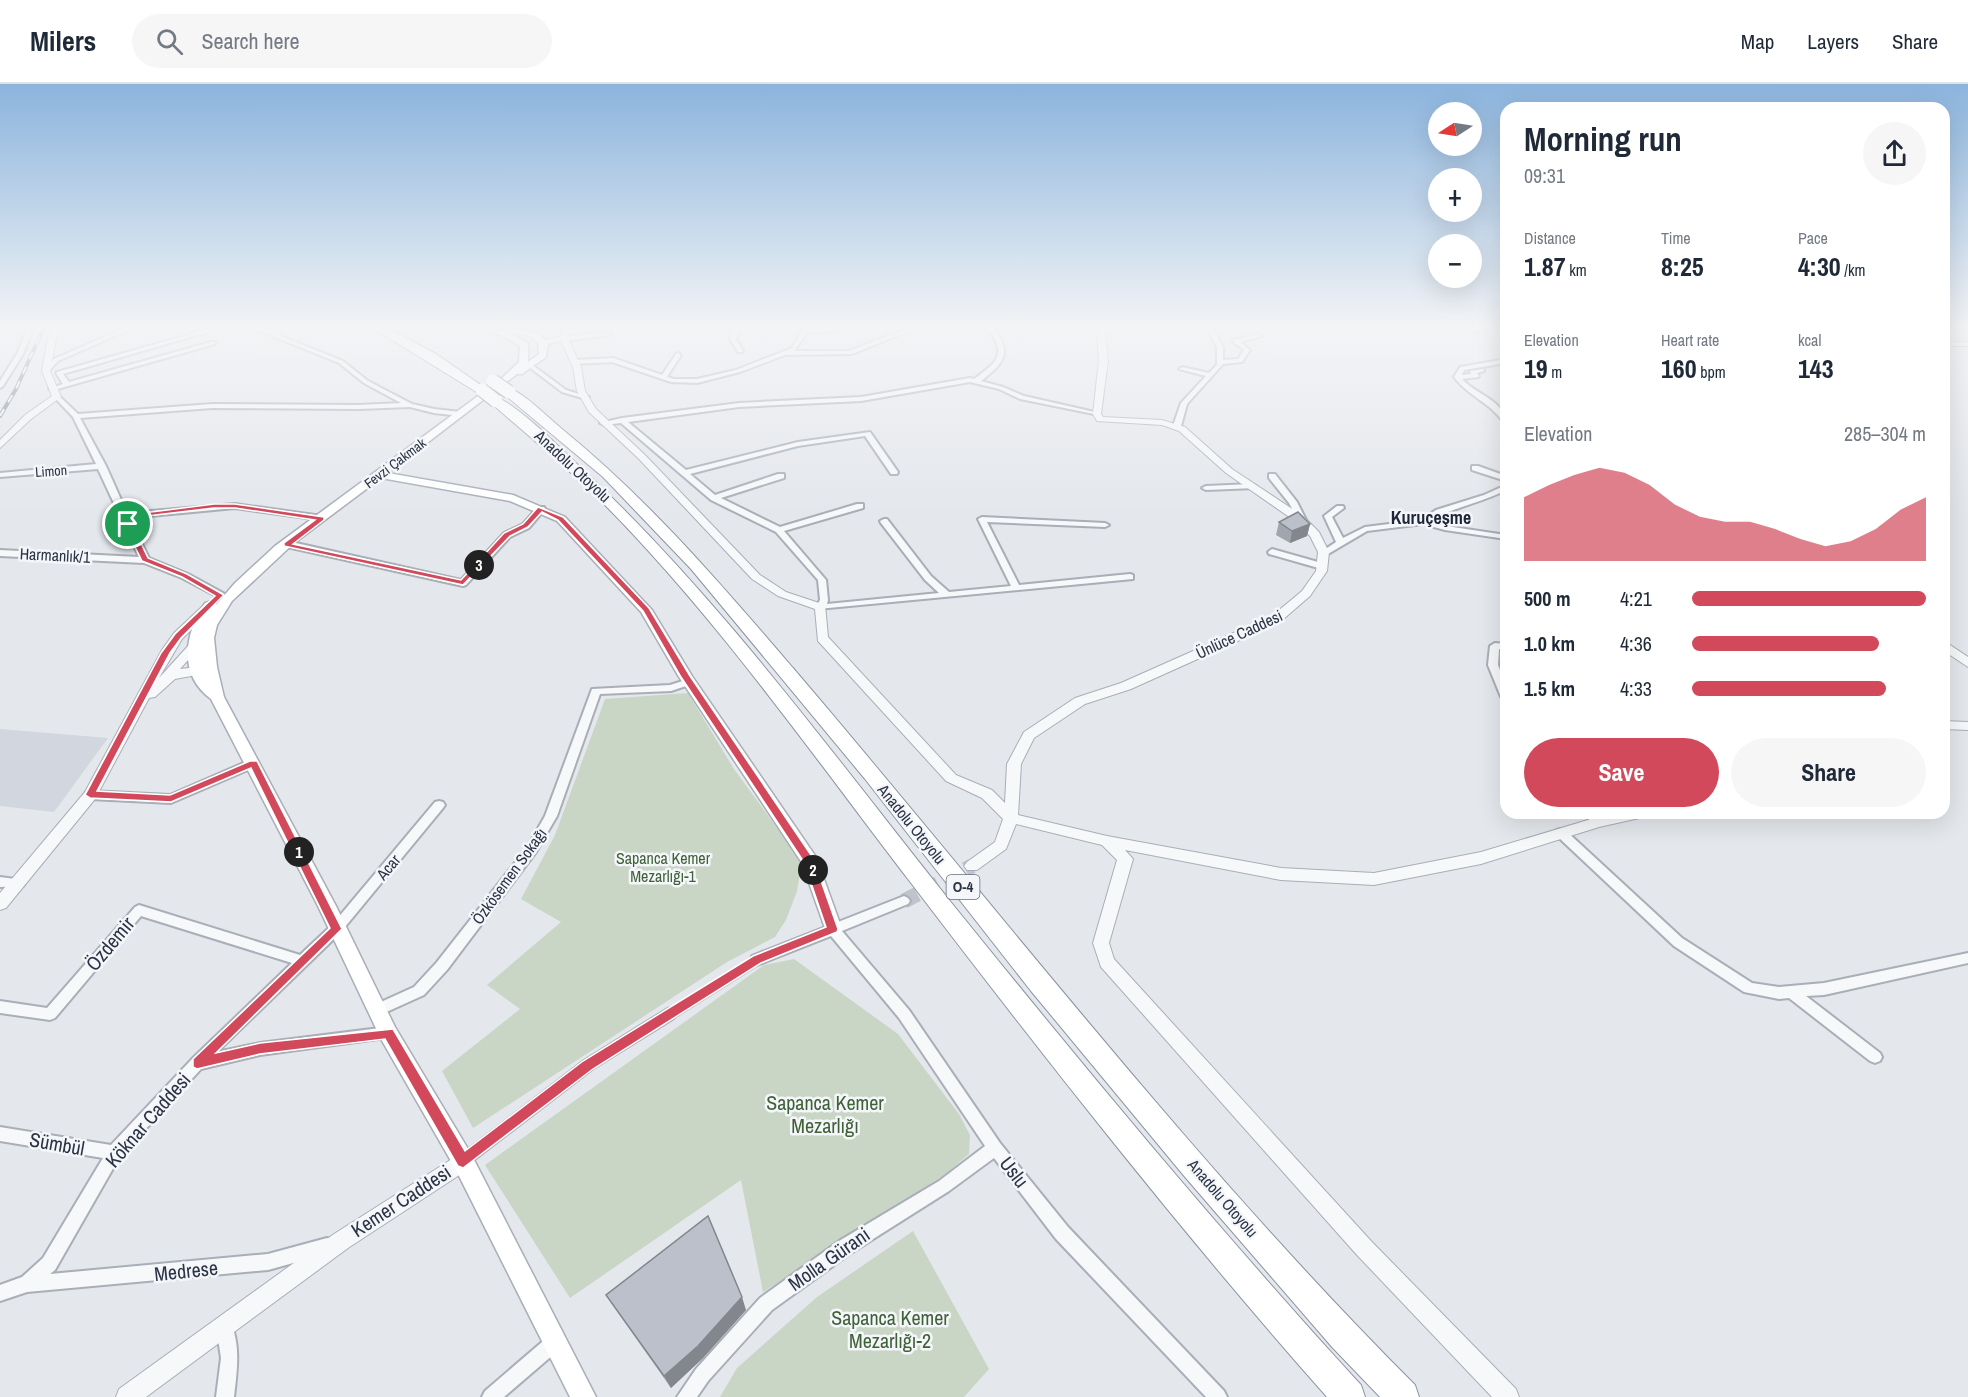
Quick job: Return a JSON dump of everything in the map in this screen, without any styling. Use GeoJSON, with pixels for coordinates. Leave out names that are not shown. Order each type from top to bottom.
{"type":"FeatureCollection","features":[{"type":"Feature","properties":{"kind":"highway","name":"Anadolu Otoyolu"},"geometry":{"type":"LineString","coordinates":[[495,388],[584,474],[678,573],[730,635],[1013,999],[1139,1153],[1349,1397]]}},
{"type":"Feature","properties":{"kind":"highway","name":"Anadolu Otoyolu"},"geometry":{"type":"LineString","coordinates":[[496,388],[608,474],[697,566],[872,774],[1040,984],[1195,1167],[1343,1336],[1403,1397]]}},
{"type":"Feature","properties":{"kind":"main road","name":"Fevzi Çakmak"},"geometry":{"type":"LineString","coordinates":[[287,544],[492,388]]}},
{"type":"Feature","properties":{"kind":"main road"},"geometry":{"type":"LineString","coordinates":[[380,475],[488,492],[541,508],[561,519],[646,610],[689,682],[810,861],[833,929]]}},
{"type":"Feature","properties":{"kind":"main road"},"geometry":{"type":"LineString","coordinates":[[287,544],[264,559],[215,600],[195,631],[193,646],[198,671],[206,687],[217,697],[254,763],[388,1033],[463,1161],[583,1397]]}},
{"type":"Feature","properties":{"kind":"main road"},"geometry":{"type":"LineString","coordinates":[[217,697],[208,649],[208,634],[218,610],[287,544]]}},
{"type":"Feature","properties":{"kind":"street"},"geometry":{"type":"LineString","coordinates":[[53,388],[76,416],[102,466],[145,560]]}},
{"type":"Feature","properties":{"kind":"street"},"geometry":{"type":"LineString","coordinates":[[0,445],[61,388]]}},
{"type":"Feature","properties":{"kind":"street"},"geometry":{"type":"LineString","coordinates":[[378,388],[410,405],[461,414]]}},
{"type":"Feature","properties":{"kind":"street"},"geometry":{"type":"LineString","coordinates":[[560,388],[586,397]]}},
{"type":"Feature","properties":{"kind":"street"},"geometry":{"type":"LineString","coordinates":[[581,388],[592,410],[604,423],[642,457],[756,577],[782,594],[821,607],[1130,577]]}},
{"type":"Feature","properties":{"kind":"street"},"geometry":{"type":"LineString","coordinates":[[604,423],[739,405],[861,399],[921,388]]}},
{"type":"Feature","properties":{"kind":"street"},"geometry":{"type":"LineString","coordinates":[[996,388],[1022,398],[1097,414]]}},
{"type":"Feature","properties":{"kind":"street"},"geometry":{"type":"LineString","coordinates":[[1102,388],[1097,414],[1100,419],[1177,426],[1207,454],[1302,520],[1316,533],[1325,552],[1365,529],[1423,522],[1445,528],[1500,536]]}},
{"type":"Feature","properties":{"kind":"street"},"geometry":{"type":"LineString","coordinates":[[1177,426],[1184,403],[1198,388]]}},
{"type":"Feature","properties":{"kind":"street"},"geometry":{"type":"LineString","coordinates":[[1468,388],[1493,404],[1500,414]]}},
{"type":"Feature","properties":{"kind":"street"},"geometry":{"type":"LineString","coordinates":[[76,416],[212,406],[410,405]]}},
{"type":"Feature","properties":{"kind":"street"},"geometry":{"type":"LineString","coordinates":[[622,420],[714,498],[779,530],[822,580],[824,600],[821,607],[822,638],[951,778],[987,794],[1011,818],[1107,841],[1281,874],[1374,879],[1481,858],[1561,833],[1591,819]]}},
{"type":"Feature","properties":{"kind":"street"},"geometry":{"type":"LineString","coordinates":[[685,473],[798,444],[867,434],[894,472]]}},
{"type":"Feature","properties":{"kind":"street","name":"Limon"},"geometry":{"type":"LineString","coordinates":[[0,475],[102,466]]}},
{"type":"Feature","properties":{"kind":"street"},"geometry":{"type":"LineString","coordinates":[[1475,468],[1500,477]]}},
{"type":"Feature","properties":{"kind":"street"},"geometry":{"type":"LineString","coordinates":[[714,498],[781,476]]}},
{"type":"Feature","properties":{"kind":"street"},"geometry":{"type":"LineString","coordinates":[[1272,476],[1293,502],[1302,520]]}},
{"type":"Feature","properties":{"kind":"street"},"geometry":{"type":"LineString","coordinates":[[1206,488],[1252,486]]}},
{"type":"Feature","properties":{"kind":"street"},"geometry":{"type":"LineString","coordinates":[[1423,522],[1439,512],[1487,497],[1500,490]]}},
{"type":"Feature","properties":{"kind":"street"},"geometry":{"type":"LineString","coordinates":[[124,516],[235,506],[322,518]]}},
{"type":"Feature","properties":{"kind":"street"},"geometry":{"type":"LineString","coordinates":[[779,530],[860,506]]}},
{"type":"Feature","properties":{"kind":"street"},"geometry":{"type":"LineString","coordinates":[[287,544],[463,583],[507,535],[526,526],[541,508]]}},
{"type":"Feature","properties":{"kind":"street"},"geometry":{"type":"LineString","coordinates":[[1340,508],[1328,516],[1341,543]]}},
{"type":"Feature","properties":{"kind":"street"},"geometry":{"type":"LineString","coordinates":[[1016,588],[982,519],[1105,525]]}},
{"type":"Feature","properties":{"kind":"street"},"geometry":{"type":"LineString","coordinates":[[885,521],[928,578],[946,594]]}},
{"type":"Feature","properties":{"kind":"street"},"geometry":{"type":"LineString","coordinates":[[1272,552],[1322,566]]}},
{"type":"Feature","properties":{"kind":"street","name":"Ünlüce Caddesi"},"geometry":{"type":"LineString","coordinates":[[972,866],[1001,845],[1011,818],[1014,765],[1029,735],[1080,701],[1126,686],[1276,619],[1297,604],[1313,585],[1322,566],[1325,552]]}},
{"type":"Feature","properties":{"kind":"street","name":"Harmanlık/1"},"geometry":{"type":"LineString","coordinates":[[0,553],[145,560],[184,576],[215,600]]}},
{"type":"Feature","properties":{"kind":"street"},"geometry":{"type":"LineString","coordinates":[[0,904],[90,795],[163,658],[178,636],[215,600]]}},
{"type":"Feature","properties":{"kind":"street"},"geometry":{"type":"LineString","coordinates":[[131,720],[193,646],[208,634]]}},
{"type":"Feature","properties":{"kind":"street"},"geometry":{"type":"LineString","coordinates":[[163,658],[193,646],[208,649]]}},
{"type":"Feature","properties":{"kind":"street"},"geometry":{"type":"LineString","coordinates":[[1500,646],[1495,646],[1493,665],[1500,682]]}},
{"type":"Feature","properties":{"kind":"street"},"geometry":{"type":"LineString","coordinates":[[1950,650],[1968,663]]}},
{"type":"Feature","properties":{"kind":"street"},"geometry":{"type":"LineString","coordinates":[[166,677],[179,671],[198,671]]}},
{"type":"Feature","properties":{"kind":"street","name":"Özkösemen Sokağı"},"geometry":{"type":"LineString","coordinates":[[377,1010],[419,991],[442,966],[532,849],[551,816],[596,691],[671,688],[689,682]]}},
{"type":"Feature","properties":{"kind":"street"},"geometry":{"type":"LineString","coordinates":[[1950,724],[1968,726]]}},
{"type":"Feature","properties":{"kind":"street"},"geometry":{"type":"LineString","coordinates":[[90,795],[171,799],[254,763]]}},
{"type":"Feature","properties":{"kind":"street","name":"Acar"},"geometry":{"type":"LineString","coordinates":[[336,929],[439,805]]}},
{"type":"Feature","properties":{"kind":"street"},"geometry":{"type":"LineString","coordinates":[[1561,833],[1678,942],[1749,988],[1791,992],[1824,989],[1968,958]]}},
{"type":"Feature","properties":{"kind":"street"},"geometry":{"type":"LineString","coordinates":[[1107,841],[1125,860],[1101,943],[1107,962],[1364,1248],[1508,1397]]}},
{"type":"Feature","properties":{"kind":"street"},"geometry":{"type":"LineString","coordinates":[[0,882],[19,883]]}},
{"type":"Feature","properties":{"kind":"street","name":"Kemer Caddesi"},"geometry":{"type":"LineString","coordinates":[[127,1397],[341,1241],[463,1161],[588,1065],[757,960],[904,901]]}},
{"type":"Feature","properties":{"kind":"street","name":"Özdemir"},"geometry":{"type":"LineString","coordinates":[[0,1008],[50,1014],[139,910],[301,961]]}},
{"type":"Feature","properties":{"kind":"street","name":"Köknar Caddesi"},"geometry":{"type":"LineString","coordinates":[[0,1293],[27,1284],[49,1264],[114,1153],[197,1063],[336,929]]}},
{"type":"Feature","properties":{"kind":"street","name":"Uslu"},"geometry":{"type":"LineString","coordinates":[[833,929],[904,1014],[994,1148],[1062,1233],[1218,1397]]}},
{"type":"Feature","properties":{"kind":"street"},"geometry":{"type":"LineString","coordinates":[[1791,992],[1875,1057]]}},
{"type":"Feature","properties":{"kind":"street"},"geometry":{"type":"LineString","coordinates":[[197,1063],[260,1049],[388,1033]]}},
{"type":"Feature","properties":{"kind":"street","name":"Sümbül"},"geometry":{"type":"LineString","coordinates":[[0,1134],[114,1153]]}},
{"type":"Feature","properties":{"kind":"street","name":"Molla Gürani"},"geometry":{"type":"LineString","coordinates":[[686,1397],[702,1375],[766,1304],[845,1246],[944,1186],[994,1148]]}},
{"type":"Feature","properties":{"kind":"street","name":"Medrese"},"geometry":{"type":"LineString","coordinates":[[27,1284],[268,1262],[341,1241]]}},
{"type":"Feature","properties":{"kind":"street"},"geometry":{"type":"LineString","coordinates":[[224,1325],[230,1358],[225,1397]]}},
{"type":"Feature","properties":{"kind":"street"},"geometry":{"type":"LineString","coordinates":[[491,1397],[555,1342]]}},
{"type":"Feature","properties":{"kind":"shaded area"},"geometry":{"type":"Polygon","coordinates":[[[0,729],[108,738],[54,812],[0,806],[0,729]]]}},
{"type":"Feature","properties":{"kind":"green space","name":"Sapanca Kemer Mezarlığı-1"},"geometry":{"type":"Polygon","coordinates":[[[688,693],[734,769],[802,862],[797,891],[786,920],[775,937],[727,962],[473,1128],[442,1071],[520,1009],[487,985],[561,922],[521,899],[555,835],[605,699],[688,693]]]}},
{"type":"Feature","properties":{"kind":"green space","name":"Sapanca Kemer Mezarlığı"},"geometry":{"type":"Polygon","coordinates":[[[794,959],[898,1034],[959,1114],[970,1135],[969,1154],[947,1173],[763,1292],[741,1180],[570,1298],[485,1165],[764,965],[794,959]]]}},
{"type":"Feature","properties":{"kind":"green space","name":"Sapanca Kemer Mezarlığı-2"},"geometry":{"type":"Polygon","coordinates":[[[913,1231],[989,1369],[964,1397],[720,1397],[737,1368],[817,1297],[913,1231]]]}},
{"type":"Feature","properties":{"kind":"building"},"geometry":{"type":"Polygon","coordinates":[[[1298,512],[1310,524],[1292,531],[1279,522],[1298,512]]]}},
{"type":"Feature","properties":{"kind":"building"},"geometry":{"type":"Polygon","coordinates":[[[708,1216],[742,1297],[698,1346],[664,1376],[606,1295],[708,1216]]]}},
{"type":"Feature","properties":{"kind":"tunnel"},"geometry":{"type":"LineString","coordinates":[[904,901],[972,866]]}},
{"type":"Feature","properties":{"kind":"railway"},"geometry":{"type":"LineString","coordinates":[[0,416],[16,388]]}},
{"type":"Feature","properties":{"kind":"district","name":"Kuruçeşme"},"geometry":{"type":"Point","coordinates":[1431,518]}},
{"type":"Feature","properties":{"kind":"route"},"geometry":{"type":"LineString","coordinates":[[214,506],[235,506],[322,518],[287,544],[463,583],[507,535],[526,526],[541,508],[561,519],[646,610],[686,677],[810,861],[833,929],[757,960],[588,1065],[463,1161],[388,1033],[260,1049],[197,1063],[336,929],[327,906],[254,763],[171,799],[90,795],[166,653],[203,609],[220,595],[184,576],[145,560],[128,524],[124,516],[214,506]]}}]}
